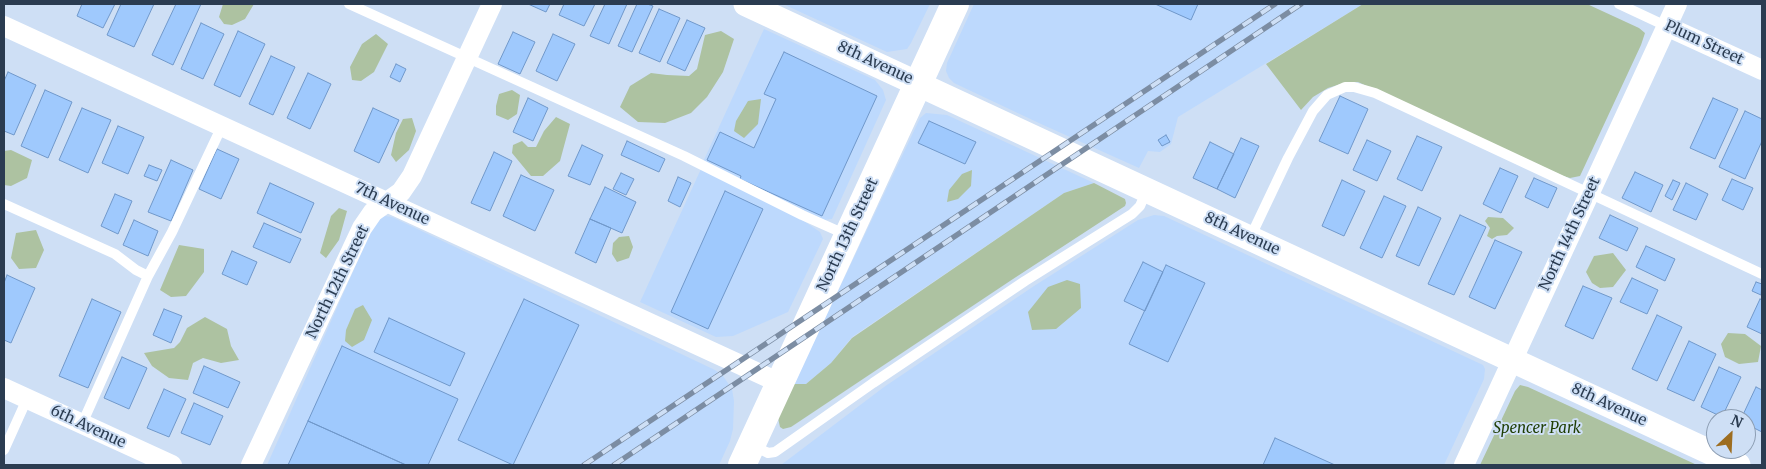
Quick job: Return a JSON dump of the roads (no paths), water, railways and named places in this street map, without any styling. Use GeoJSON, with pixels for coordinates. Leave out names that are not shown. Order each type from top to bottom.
{"type":"FeatureCollection","features":[{"type":"Feature","properties":{"kind":"main road","name":"North 13th Street"},"geometry":{"type":"LineString","coordinates":[[746,455],[955,4]]}},
{"type":"Feature","properties":{"kind":"street","name":"North 12th Street"},"geometry":{"type":"LineString","coordinates":[[251,465],[362,228],[373,212],[401,192],[412,176],[492,4]]}},
{"type":"Feature","properties":{"kind":"street","name":"8th Avenue"},"geometry":{"type":"LineString","coordinates":[[749,4],[1738,465]]}},
{"type":"Feature","properties":{"kind":"street","name":"North 14th Street"},"geometry":{"type":"LineString","coordinates":[[1464,465],[1676,4]]}},
{"type":"Feature","properties":{"kind":"street","name":"7th Avenue"},"geometry":{"type":"LineString","coordinates":[[4,26],[780,383]]}},
{"type":"Feature","properties":{"kind":"street","name":"Plum Street"},"geometry":{"type":"LineString","coordinates":[[1666,26],[1762,70]]}},
{"type":"Feature","properties":{"kind":"street","name":"6th Avenue"},"geometry":{"type":"LineString","coordinates":[[4,388],[172,465]]}},
{"type":"Feature","properties":{"kind":"lane"},"geometry":{"type":"LineString","coordinates":[[349,4],[676,152],[848,236]]}},
{"type":"Feature","properties":{"kind":"lane","name":"Plum Street"},"geometry":{"type":"LineString","coordinates":[[1619,4],[1666,26]]}},
{"type":"Feature","properties":{"kind":"lane"},"geometry":{"type":"LineString","coordinates":[[1250,238],[1288,158],[1313,111],[1327,95],[1345,87],[1361,88],[1376,93],[1762,274]]}},
{"type":"Feature","properties":{"kind":"lane"},"geometry":{"type":"LineString","coordinates":[[82,424],[148,276],[172,232],[222,126]]}},
{"type":"Feature","properties":{"kind":"lane"},"geometry":{"type":"LineString","coordinates":[[746,455],[776,452],[889,372],[1025,281],[1132,214],[1140,206],[1148,190]]}},
{"type":"Feature","properties":{"kind":"lane"},"geometry":{"type":"LineString","coordinates":[[4,204],[115,254],[136,270],[148,276]]}},
{"type":"Feature","properties":{"kind":"lane"},"geometry":{"type":"LineString","coordinates":[[4,450],[27,398]]}},
{"type":"Feature","properties":{"kind":"railway"},"geometry":{"type":"LineString","coordinates":[[584,465],[1275,4]]}},
{"type":"Feature","properties":{"kind":"railway"},"geometry":{"type":"LineString","coordinates":[[614,465],[1301,4]]}},
{"type":"Feature","properties":{"kind":"park label","name":"Spencer Park"},"geometry":{"type":"Point","coordinates":[1537,429]}}]}
